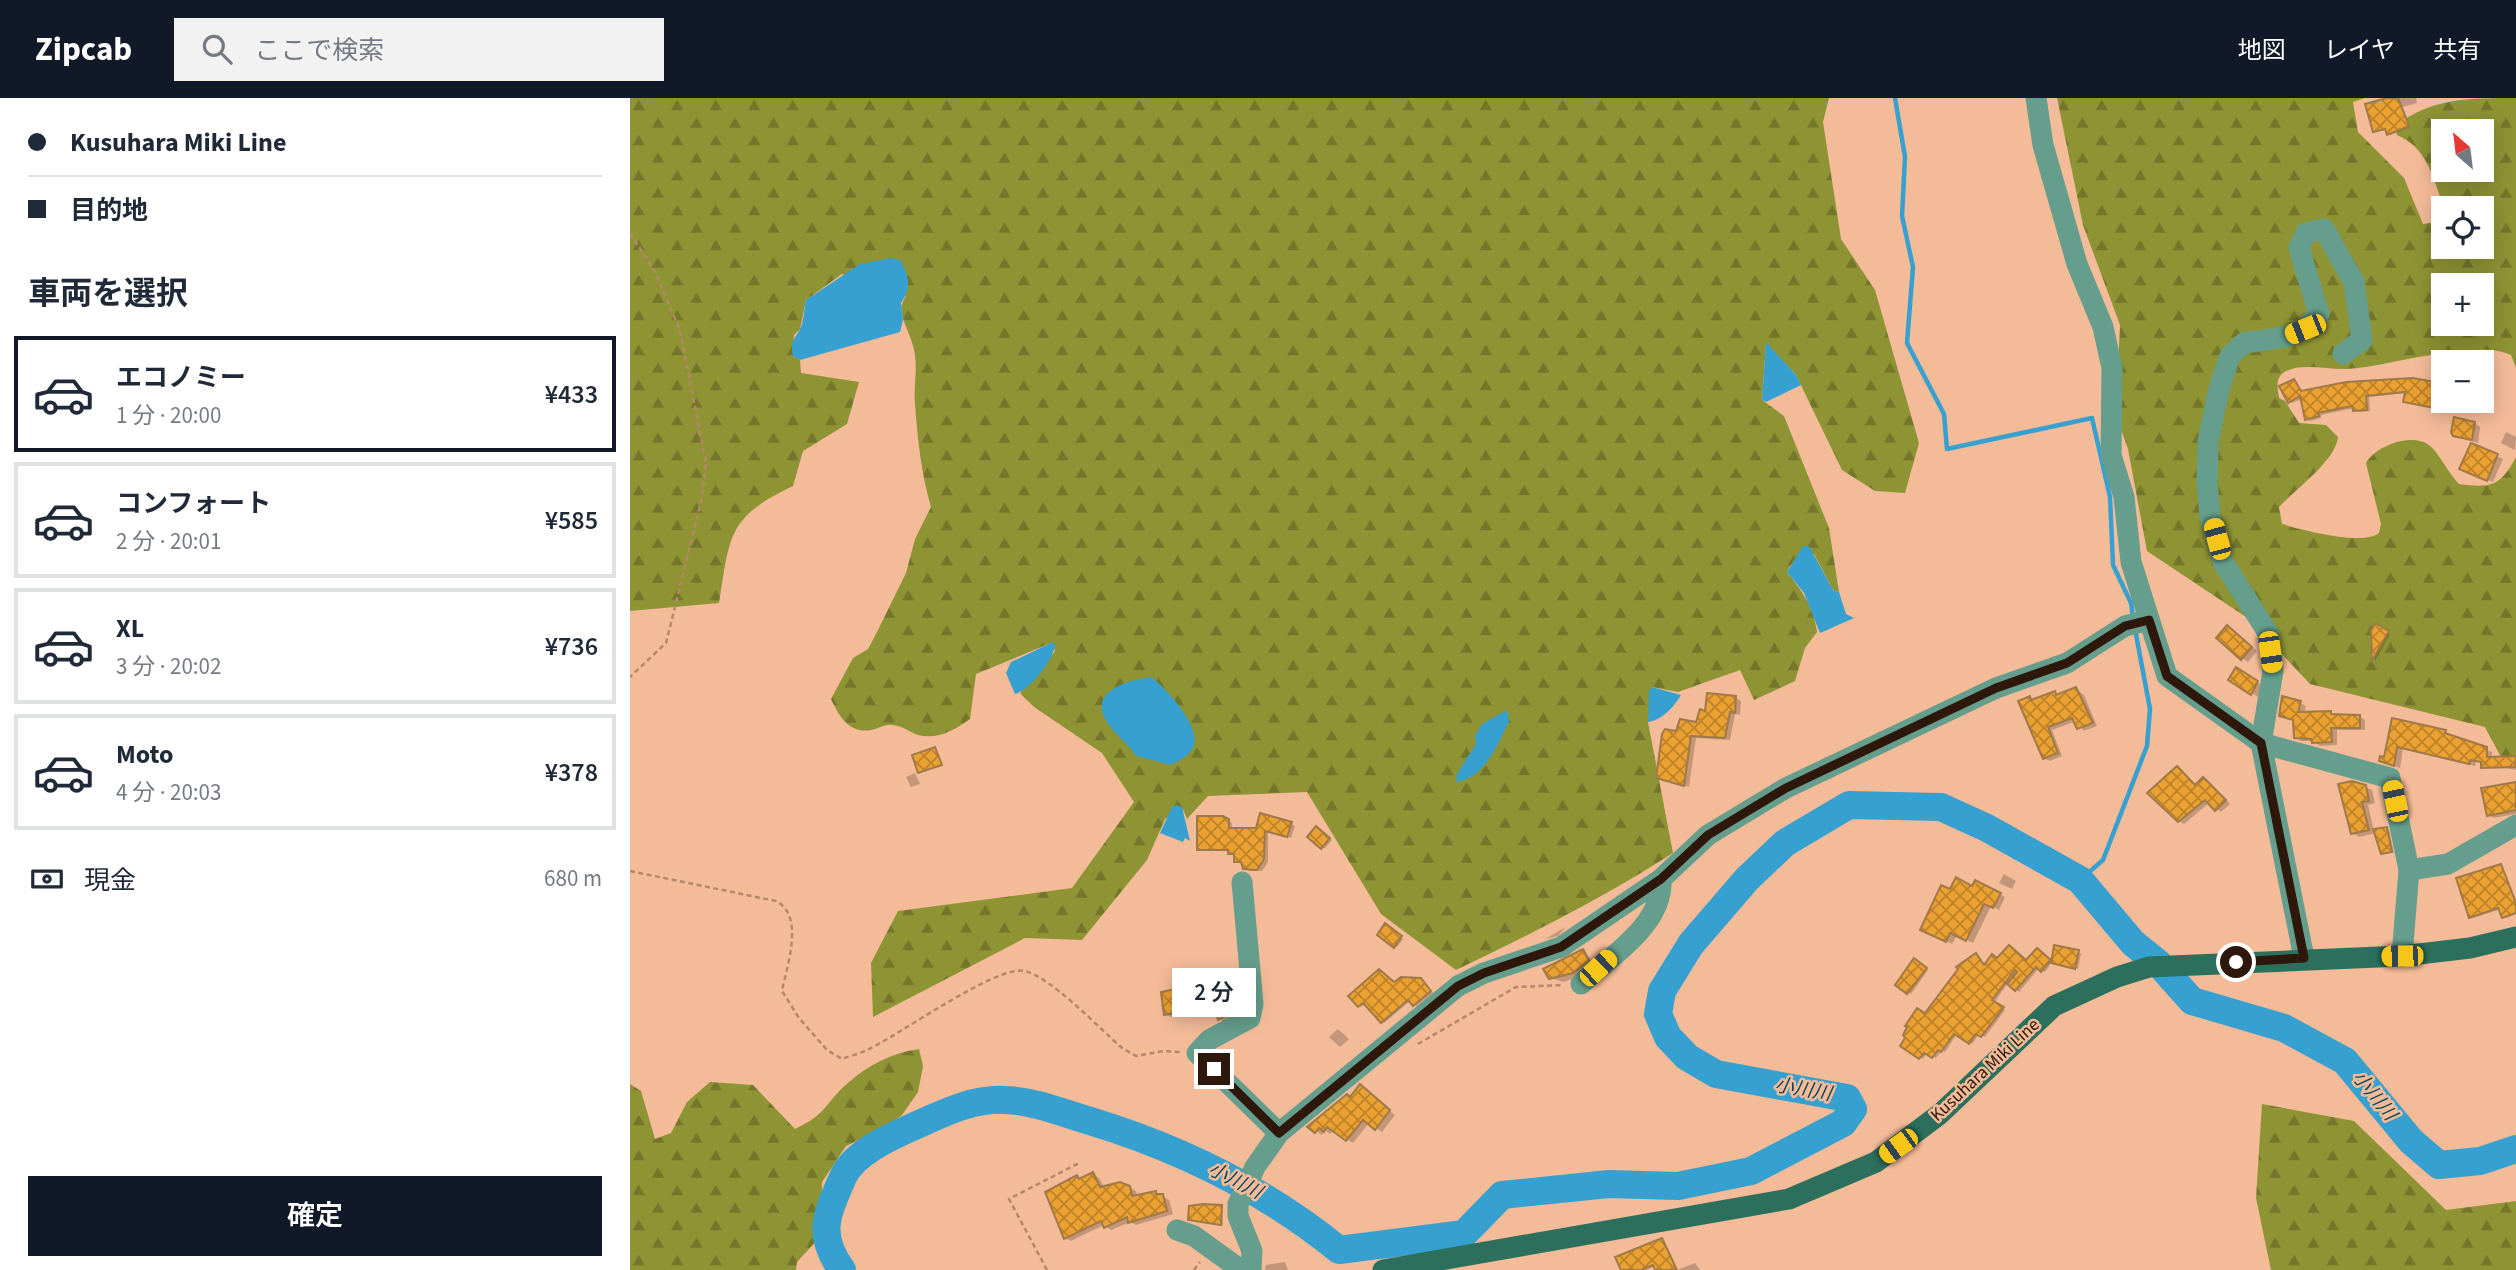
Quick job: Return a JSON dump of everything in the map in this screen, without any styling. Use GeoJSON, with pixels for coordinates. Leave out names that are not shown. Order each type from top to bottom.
{"type":"FeatureCollection","features":[{"type":"Feature","properties":{"kind":"main road","name":"Kusuhara Miki Line"},"geometry":{"type":"LineString","coordinates":[[1383,1270],[1789,1199],[1876,1161],[1940,1114],[2054,1006],[2117,977],[2149,967],[2304,958],[2402,956],[2470,947],[2516,937]]}},
{"type":"Feature","properties":{"kind":"street"},"geometry":{"type":"LineString","coordinates":[[2036,98],[2043,145],[2077,264],[2103,327],[2112,368],[2111,455],[2124,497],[2130,562],[2167,676],[2261,743],[2390,778],[2409,870],[2402,956]]}},
{"type":"Feature","properties":{"kind":"street"},"geometry":{"type":"LineString","coordinates":[[2304,958],[2261,743],[2273,671],[2267,633],[2223,562],[2210,516],[2207,484],[2208,442],[2219,389],[2230,356],[2244,343],[2285,337],[2305,329],[2319,314],[2299,248],[2306,233],[2324,229],[2354,282],[2362,340],[2343,354]]}},
{"type":"Feature","properties":{"kind":"street"},"geometry":{"type":"LineString","coordinates":[[1251,1270],[1252,1251],[1238,1216],[1238,1204],[1255,1167],[1279,1133],[1458,986],[1484,973],[1561,947],[1661,879],[1708,835],[1786,788],[1996,688],[2067,663],[2125,626],[2149,620]]}},
{"type":"Feature","properties":{"kind":"street"},"geometry":{"type":"LineString","coordinates":[[2409,870],[2448,864],[2516,825]]}},
{"type":"Feature","properties":{"kind":"street"},"geometry":{"type":"LineString","coordinates":[[1581,984],[1651,919],[1662,894],[1661,879]]}},
{"type":"Feature","properties":{"kind":"street"},"geometry":{"type":"LineString","coordinates":[[1242,882],[1253,1004],[1250,1018],[1209,1040],[1198,1054],[1279,1133]]}},
{"type":"Feature","properties":{"kind":"street"},"geometry":{"type":"LineString","coordinates":[[1177,1230],[1194,1236],[1241,1270]]}},
{"type":"Feature","properties":{"kind":"path"},"geometry":{"type":"LineString","coordinates":[[630,233],[654,270],[680,330],[706,463],[702,498],[666,643],[630,677]]}},
{"type":"Feature","properties":{"kind":"path"},"geometry":{"type":"LineString","coordinates":[[630,871],[776,901],[785,906],[791,920],[792,940],[782,991],[799,1018],[827,1051],[842,1059],[867,1051],[961,995],[1011,971],[1024,971],[1043,978],[1122,1048],[1136,1056],[1164,1051],[1198,1054]]}},
{"type":"Feature","properties":{"kind":"path"},"geometry":{"type":"LineString","coordinates":[[1411,1048],[1516,987],[1581,984]]}},
{"type":"Feature","properties":{"kind":"path"},"geometry":{"type":"LineString","coordinates":[[1047,1270],[1009,1199],[1081,1163]]}},
{"type":"Feature","properties":{"kind":"green space"},"geometry":{"type":"Polygon","coordinates":[[[630,98],[1829,98],[1823,122],[1841,239],[1875,290],[1919,443],[1905,493],[1875,491],[1842,470],[1796,375],[1766,343],[1762,400],[1784,416],[1829,528],[1839,592],[1833,590],[1814,554],[1798,559],[1787,572],[1806,600],[1817,632],[1805,648],[1795,681],[1754,700],[1740,670],[1678,692],[1652,687],[1648,722],[1673,853],[1539,929],[1456,970],[1381,914],[1307,792],[1208,796],[1187,819],[1182,807],[1165,819],[1147,860],[1082,940],[1025,938],[873,1017],[871,963],[898,911],[1072,888],[1134,802],[1102,753],[1034,707],[1020,693],[1055,651],[1051,643],[976,674],[970,719],[939,735],[918,735],[892,725],[863,731],[857,729],[841,717],[831,699],[853,658],[868,649],[876,634],[906,573],[915,539],[931,507],[917,431],[915,354],[901,308],[906,296],[842,274],[806,300],[800,329],[794,335],[793,356],[800,360],[801,373],[859,382],[847,424],[803,451],[793,486],[771,497],[743,519],[730,545],[719,603],[630,611],[630,98]]]}},
{"type":"Feature","properties":{"kind":"green space"},"geometry":{"type":"Polygon","coordinates":[[[2057,98],[2365,98],[2353,102],[2358,132],[2404,178],[2423,224],[2431,223],[2431,259],[2494,259],[2494,196],[2440,196],[2434,182],[2494,182],[2494,119],[2431,119],[2431,174],[2423,156],[2397,135],[2395,126],[2437,105],[2466,99],[2516,98],[2516,368],[2511,355],[2494,350],[2431,350],[2431,355],[2364,367],[2297,368],[2283,373],[2278,384],[2279,398],[2285,401],[2299,423],[2326,425],[2338,437],[2336,446],[2323,465],[2279,507],[2282,524],[2347,537],[2371,537],[2379,533],[2381,524],[2366,463],[2385,446],[2404,440],[2422,441],[2429,445],[2459,484],[2479,486],[2494,483],[2505,474],[2516,457],[2516,762],[2502,759],[2485,727],[2310,684],[2249,619],[2147,551],[2128,449],[2116,415],[2120,325],[2083,225],[2057,98]]]}},
{"type":"Feature","properties":{"kind":"green space"},"geometry":{"type":"Polygon","coordinates":[[[919,1049],[923,1066],[918,1092],[902,1115],[888,1126],[846,1146],[822,1182],[821,1236],[797,1262],[796,1270],[630,1270],[630,1084],[641,1091],[655,1139],[671,1133],[687,1102],[710,1082],[753,1085],[795,1129],[814,1118],[841,1089],[865,1070],[891,1056],[919,1049]]]}},
{"type":"Feature","properties":{"kind":"green space"},"geometry":{"type":"Polygon","coordinates":[[[2262,1104],[2354,1121],[2446,1210],[2516,1201],[2516,1270],[2271,1270],[2256,1198],[2262,1104]]]}},
{"type":"Feature","properties":{"kind":"water"},"geometry":{"type":"Polygon","coordinates":[[[891,258],[900,260],[908,281],[907,292],[901,303],[903,320],[900,332],[800,360],[793,356],[792,344],[801,326],[806,300],[860,264],[891,258]]]}},
{"type":"Feature","properties":{"kind":"water"},"geometry":{"type":"Polygon","coordinates":[[[1766,342],[1796,375],[1801,385],[1766,402],[1762,400],[1766,342]]]}},
{"type":"Feature","properties":{"kind":"water"},"geometry":{"type":"Polygon","coordinates":[[[1803,546],[1809,546],[1833,590],[1839,592],[1846,614],[1854,618],[1820,633],[1804,593],[1787,572],[1803,546]]]}},
{"type":"Feature","properties":{"kind":"water"},"geometry":{"type":"Polygon","coordinates":[[[1055,643],[1054,650],[1046,665],[1028,687],[1015,694],[1006,673],[1011,662],[1055,643]]]}},
{"type":"Feature","properties":{"kind":"water"},"geometry":{"type":"Polygon","coordinates":[[[1151,677],[1174,699],[1193,730],[1193,748],[1171,765],[1136,756],[1110,727],[1102,711],[1102,702],[1113,689],[1151,677]]]}},
{"type":"Feature","properties":{"kind":"water"},"geometry":{"type":"Polygon","coordinates":[[[1652,687],[1681,695],[1667,712],[1648,722],[1649,691],[1652,687]]]}},
{"type":"Feature","properties":{"kind":"water"},"geometry":{"type":"Polygon","coordinates":[[[1507,710],[1509,721],[1489,759],[1475,774],[1456,782],[1457,774],[1476,744],[1475,736],[1482,724],[1507,710]]]}},
{"type":"Feature","properties":{"kind":"water"},"geometry":{"type":"Polygon","coordinates":[[[1172,807],[1182,807],[1190,841],[1185,838],[1183,842],[1160,833],[1172,807]]]}},
{"type":"Feature","properties":{"kind":"building"},"geometry":{"type":"Polygon","coordinates":[[[2398,98],[2409,126],[2387,135],[2385,129],[2373,132],[2365,104],[2398,98]]]}},
{"type":"Feature","properties":{"kind":"building"},"geometry":{"type":"Polygon","coordinates":[[[2412,378],[2431,381],[2431,407],[2403,402],[2405,392],[2366,396],[2367,410],[2353,411],[2352,406],[2318,413],[2319,416],[2305,420],[2300,396],[2288,403],[2279,386],[2294,379],[2301,391],[2346,382],[2412,378]]]}},
{"type":"Feature","properties":{"kind":"building"},"geometry":{"type":"Polygon","coordinates":[[[2454,417],[2475,422],[2472,440],[2453,436],[2451,432],[2454,417]]]}},
{"type":"Feature","properties":{"kind":"building"},"geometry":{"type":"Polygon","coordinates":[[[2471,443],[2498,454],[2487,481],[2459,469],[2471,443]]]}},
{"type":"Feature","properties":{"kind":"building"},"geometry":{"type":"Polygon","coordinates":[[[2375,623],[2389,631],[2372,661],[2371,631],[2375,623]]]}},
{"type":"Feature","properties":{"kind":"building"},"geometry":{"type":"Polygon","coordinates":[[[2227,625],[2252,647],[2241,660],[2216,638],[2227,625]]]}},
{"type":"Feature","properties":{"kind":"building"},"geometry":{"type":"Polygon","coordinates":[[[2236,667],[2258,681],[2251,695],[2228,680],[2236,667]]]}},
{"type":"Feature","properties":{"kind":"building"},"geometry":{"type":"Polygon","coordinates":[[[2076,687],[2093,723],[2077,729],[2072,718],[2048,727],[2058,753],[2043,759],[2018,701],[2030,696],[2031,700],[2055,691],[2056,695],[2076,687]]]}},
{"type":"Feature","properties":{"kind":"building"},"geometry":{"type":"Polygon","coordinates":[[[1707,693],[1736,696],[1735,713],[1730,712],[1725,738],[1691,736],[1684,786],[1656,778],[1665,729],[1676,731],[1680,719],[1696,722],[1700,709],[1705,711],[1707,693]]]}},
{"type":"Feature","properties":{"kind":"building"},"geometry":{"type":"Polygon","coordinates":[[[2282,696],[2301,701],[2298,712],[2331,711],[2331,714],[2360,715],[2360,728],[2331,728],[2332,742],[2312,743],[2311,739],[2294,738],[2293,720],[2279,716],[2282,696]]]}},
{"type":"Feature","properties":{"kind":"building"},"geometry":{"type":"Polygon","coordinates":[[[2392,718],[2446,730],[2445,733],[2487,747],[2487,757],[2516,756],[2516,767],[2481,768],[2481,762],[2471,760],[2469,764],[2397,747],[2394,766],[2379,761],[2380,756],[2384,757],[2392,718]]]}},
{"type":"Feature","properties":{"kind":"building"},"geometry":{"type":"Polygon","coordinates":[[[935,747],[942,765],[918,773],[912,755],[935,747]]]}},
{"type":"Feature","properties":{"kind":"building"},"geometry":{"type":"Polygon","coordinates":[[[2177,766],[2195,785],[2203,777],[2226,800],[2215,811],[2205,800],[2178,822],[2147,793],[2177,766]]]}},
{"type":"Feature","properties":{"kind":"building"},"geometry":{"type":"Polygon","coordinates":[[[2352,781],[2366,785],[2369,801],[2362,802],[2369,830],[2351,834],[2338,784],[2352,781]]]}},
{"type":"Feature","properties":{"kind":"building"},"geometry":{"type":"Polygon","coordinates":[[[2516,782],[2516,810],[2487,816],[2481,788],[2516,782]]]}},
{"type":"Feature","properties":{"kind":"building"},"geometry":{"type":"Polygon","coordinates":[[[1260,813],[1292,822],[1287,837],[1265,831],[1264,859],[1257,870],[1243,869],[1241,862],[1234,862],[1234,854],[1228,854],[1228,850],[1197,850],[1197,816],[1223,816],[1229,819],[1229,828],[1256,828],[1260,813]]]}},
{"type":"Feature","properties":{"kind":"building"},"geometry":{"type":"Polygon","coordinates":[[[1316,826],[1330,838],[1321,849],[1307,837],[1316,826]]]}},
{"type":"Feature","properties":{"kind":"building"},"geometry":{"type":"Polygon","coordinates":[[[2387,827],[2392,852],[2381,854],[2373,829],[2387,827]]]}},
{"type":"Feature","properties":{"kind":"building"},"geometry":{"type":"Polygon","coordinates":[[[2501,864],[2516,903],[2516,913],[2502,918],[2498,908],[2469,918],[2456,878],[2501,864]]]}},
{"type":"Feature","properties":{"kind":"building"},"geometry":{"type":"Polygon","coordinates":[[[1956,877],[1972,886],[1975,880],[2001,893],[1993,908],[1984,904],[1966,941],[1950,933],[1946,942],[1920,930],[1941,885],[1950,889],[1956,877]]]}},
{"type":"Feature","properties":{"kind":"building"},"geometry":{"type":"Polygon","coordinates":[[[1385,923],[1402,936],[1394,948],[1377,935],[1385,923]]]}},
{"type":"Feature","properties":{"kind":"building"},"geometry":{"type":"Polygon","coordinates":[[[2009,945],[2026,960],[2037,948],[2051,960],[2041,972],[2036,967],[2015,991],[2007,984],[2017,972],[2015,970],[1992,1000],[2004,1007],[1981,1037],[1976,1034],[1969,1044],[1954,1034],[1941,1052],[1938,1050],[1932,1058],[1924,1053],[1919,1059],[1900,1046],[1905,1038],[1905,1026],[1917,1008],[1925,1013],[1958,969],[1956,967],[1976,953],[1984,965],[1992,954],[1997,958],[2009,945]]]}},
{"type":"Feature","properties":{"kind":"building"},"geometry":{"type":"Polygon","coordinates":[[[2054,945],[2079,950],[2075,969],[2051,963],[2054,945]]]}},
{"type":"Feature","properties":{"kind":"building"},"geometry":{"type":"Polygon","coordinates":[[[1583,949],[1589,960],[1573,973],[1549,979],[1543,969],[1583,949]]]}},
{"type":"Feature","properties":{"kind":"building"},"geometry":{"type":"Polygon","coordinates":[[[1914,958],[1927,968],[1907,994],[1895,985],[1914,958]]]}},
{"type":"Feature","properties":{"kind":"building"},"geometry":{"type":"Polygon","coordinates":[[[1379,969],[1394,982],[1401,977],[1421,978],[1431,991],[1413,1006],[1408,1000],[1381,1023],[1363,1003],[1358,1007],[1348,996],[1379,969]]]}},
{"type":"Feature","properties":{"kind":"building"},"geometry":{"type":"Polygon","coordinates":[[[1237,977],[1238,1009],[1218,1020],[1214,1005],[1164,1015],[1161,992],[1237,977]]]}},
{"type":"Feature","properties":{"kind":"building"},"geometry":{"type":"Polygon","coordinates":[[[1360,1084],[1390,1110],[1375,1130],[1363,1120],[1346,1141],[1327,1127],[1324,1132],[1319,1128],[1315,1133],[1307,1127],[1347,1094],[1350,1097],[1360,1084]]]}},
{"type":"Feature","properties":{"kind":"building"},"geometry":{"type":"Polygon","coordinates":[[[1093,1172],[1100,1187],[1120,1182],[1130,1186],[1132,1196],[1156,1191],[1156,1194],[1163,1194],[1167,1211],[1128,1223],[1127,1217],[1104,1228],[1101,1221],[1064,1239],[1045,1192],[1077,1175],[1079,1179],[1093,1172]]]}},
{"type":"Feature","properties":{"kind":"building"},"geometry":{"type":"Polygon","coordinates":[[[1222,1205],[1221,1225],[1188,1220],[1189,1206],[1222,1205]]]}},
{"type":"Feature","properties":{"kind":"building"},"geometry":{"type":"Polygon","coordinates":[[[1662,1238],[1677,1270],[1655,1270],[1653,1265],[1641,1270],[1621,1270],[1615,1257],[1662,1238]]]}},
{"type":"Feature","properties":{"kind":"waterway"},"geometry":{"type":"LineString","coordinates":[[1895,98],[1905,157],[1902,216],[1913,267],[1907,343],[1944,414],[1947,449],[2092,418],[2110,497],[2113,565],[2131,603],[2133,617]]}},
{"type":"Feature","properties":{"kind":"waterway"},"geometry":{"type":"LineString","coordinates":[[2080,880],[2103,860],[2147,746],[2150,709],[2135,629]]}},
{"type":"Feature","properties":{"kind":"waterway","name":"小川川"},"geometry":{"type":"LineString","coordinates":[[842,1270],[829,1245],[827,1224],[832,1202],[843,1177],[855,1161],[901,1132],[956,1108],[992,1100],[1026,1102],[1047,1107],[1121,1131],[1188,1157],[1251,1189],[1339,1250],[1464,1234],[1502,1195],[1609,1184],[1678,1186],[1751,1171],[1843,1123],[1853,1109],[1847,1098],[1716,1074],[1687,1057],[1668,1037],[1658,1014],[1662,991],[1691,944],[1747,879],[1785,843],[1849,805],[1941,807],[1987,828],[2080,880],[2133,943],[2159,964],[2192,1001],[2284,1028],[2345,1061],[2411,1141],[2439,1165],[2480,1161],[2516,1149]]}},
{"type":"Feature","properties":{"kind":"route"},"geometry":{"type":"LineString","coordinates":[[1214,1069],[1279,1133],[1458,986],[1484,973],[1561,947],[1661,879],[1708,835],[1786,788],[1996,688],[2067,663],[2125,626],[2149,620],[2167,676],[2261,743],[2304,958],[2236,962]]}}]}
